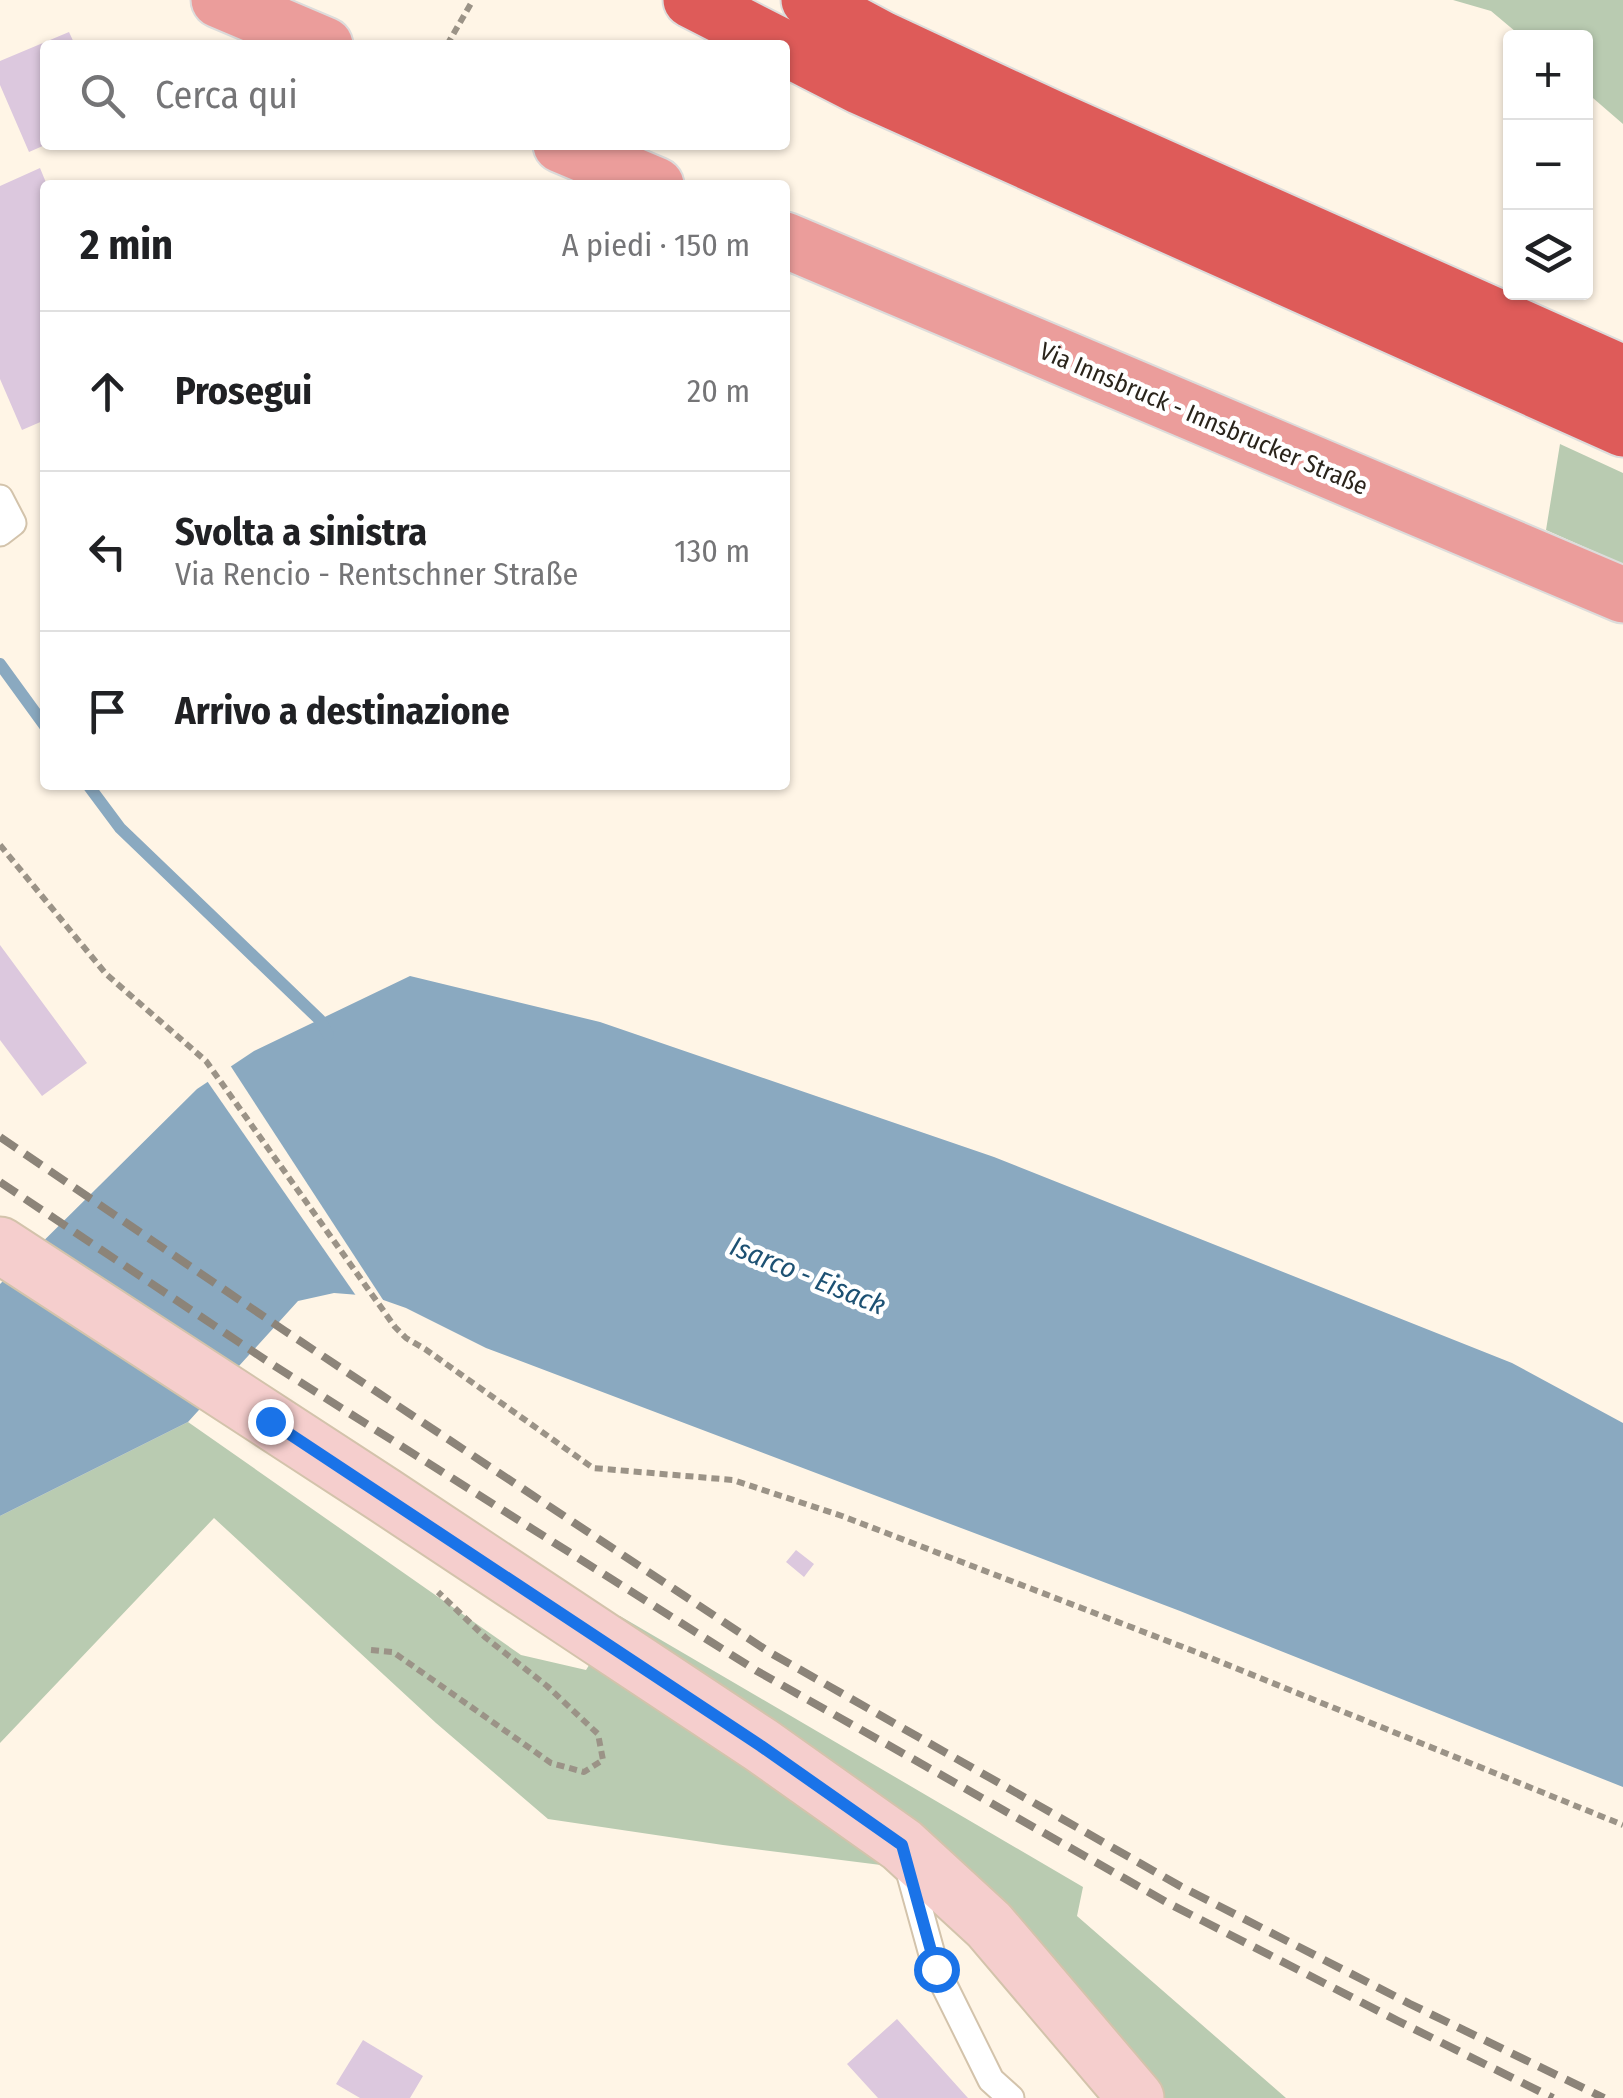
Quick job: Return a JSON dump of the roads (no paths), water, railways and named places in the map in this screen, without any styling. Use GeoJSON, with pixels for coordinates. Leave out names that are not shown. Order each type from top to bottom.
{"type":"FeatureCollection","features":[{"type":"Feature","properties":{"kind":"highway"},"geometry":{"type":"LineString","coordinates":[[692,0],[769,40]]}},
{"type":"Feature","properties":{"kind":"highway"},"geometry":{"type":"LineString","coordinates":[[809,0],[882,39],[1052,118],[1623,372]]}},
{"type":"Feature","properties":{"kind":"highway"},"geometry":{"type":"LineString","coordinates":[[790,51],[861,87],[1623,428]]}},
{"type":"Feature","properties":{"kind":"main road"},"geometry":{"type":"LineString","coordinates":[[219,0],[313,40]]}},
{"type":"Feature","properties":{"kind":"main road"},"geometry":{"type":"LineString","coordinates":[[573,150],[644,180]]}},
{"type":"Feature","properties":{"kind":"main road","name":"Via Innsbruck - Innsbrucker Straße"},"geometry":{"type":"LineString","coordinates":[[790,242],[1623,595]]}},
{"type":"Feature","properties":{"kind":"main road"},"geometry":{"type":"LineString","coordinates":[[5,1248],[745,1734],[902,1845],[989,1925],[1136,2098]]}},
{"type":"Feature","properties":{"kind":"lane"},"geometry":{"type":"LineString","coordinates":[[0,498],[13,522],[0,532]]}},
{"type":"Feature","properties":{"kind":"lane"},"geometry":{"type":"LineString","coordinates":[[902,1845],[936,1969],[991,2080],[1012,2098]]}},
{"type":"Feature","properties":{"kind":"water","name":"Isarco - Eisack"},"geometry":{"type":"Polygon","coordinates":[[[410,976],[600,1022],[994,1157],[1512,1363],[1623,1423],[1623,1787],[1180,1611],[486,1348],[406,1308],[372,1296],[334,1293],[298,1301],[188,1422],[0,1516],[0,1284],[197,1089],[254,1051],[410,976]]]}},
{"type":"Feature","properties":{"kind":"waterway"},"geometry":{"type":"LineString","coordinates":[[0,664],[40,719]]}},
{"type":"Feature","properties":{"kind":"waterway"},"geometry":{"type":"LineString","coordinates":[[92,790],[120,828],[320,1020],[328,1035]]}},
{"type":"Feature","properties":{"kind":"railway"},"geometry":{"type":"LineString","coordinates":[[0,1137],[769,1652],[1180,1886],[1604,2098]]}},
{"type":"Feature","properties":{"kind":"railway"},"geometry":{"type":"LineString","coordinates":[[0,1182],[270,1363],[757,1671],[1168,1903],[1553,2098]]}}]}
